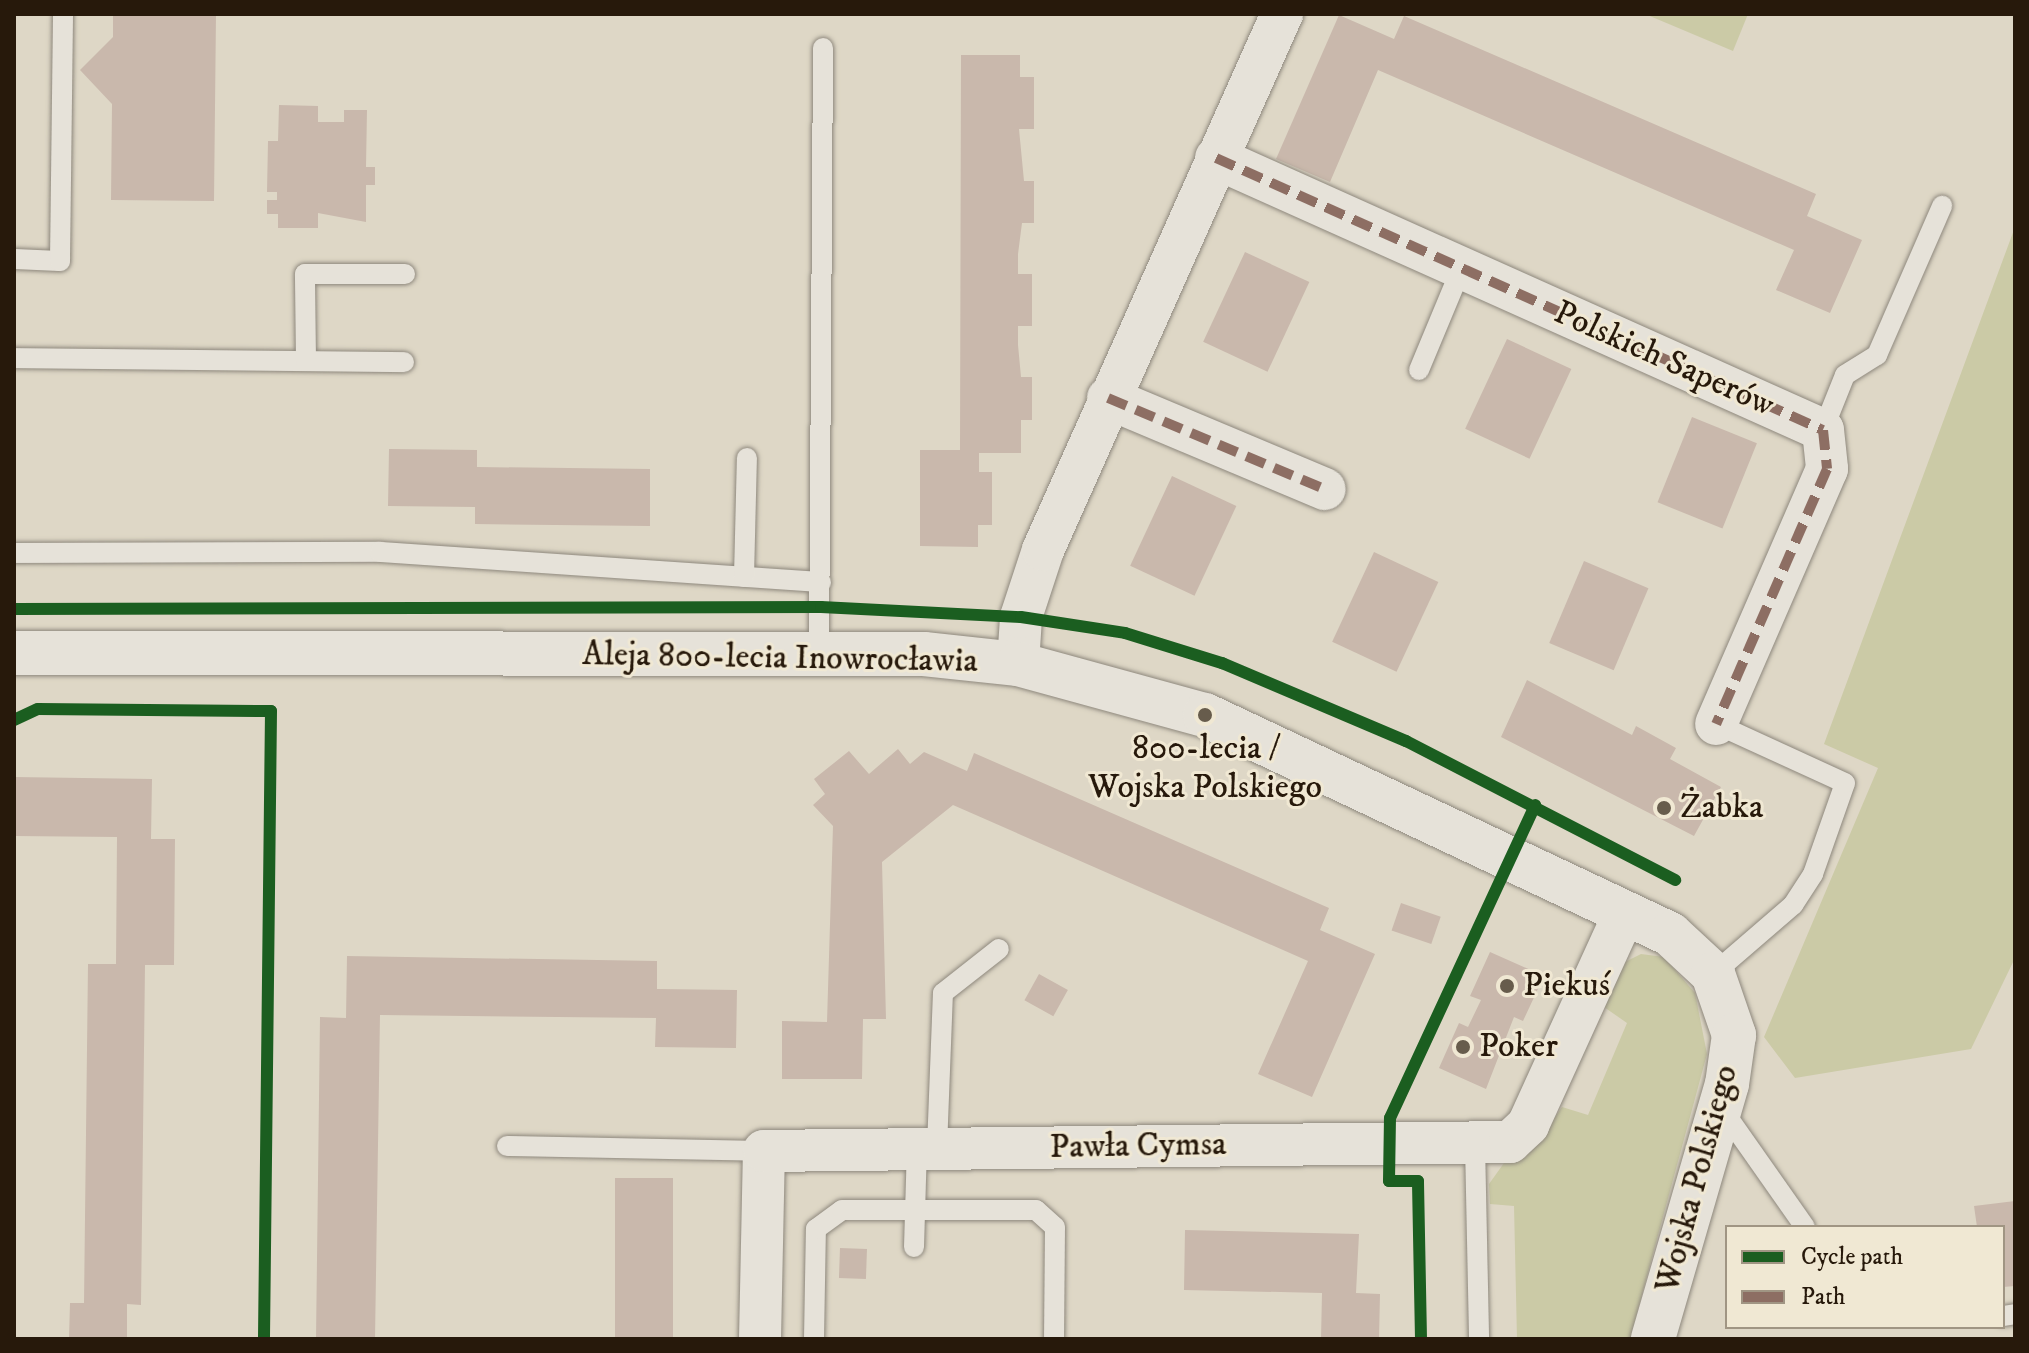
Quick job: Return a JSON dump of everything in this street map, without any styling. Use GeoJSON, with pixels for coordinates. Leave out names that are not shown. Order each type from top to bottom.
{"type":"FeatureCollection","features":[{"type":"Feature","properties":{"kind":"street"},"geometry":{"type":"LineString","coordinates":[[1018,664],[1021,617],[1043,550],[1108,398],[1282,14]]}},
{"type":"Feature","properties":{"kind":"street","name":"Polskich Saperów"},"geometry":{"type":"LineString","coordinates":[[1216,158],[1823,430]]}},
{"type":"Feature","properties":{"kind":"street"},"geometry":{"type":"LineString","coordinates":[[1108,398],[1325,489]]}},
{"type":"Feature","properties":{"kind":"street"},"geometry":{"type":"LineString","coordinates":[[1716,724],[1827,469],[1823,430]]}},
{"type":"Feature","properties":{"kind":"street","name":"Aleja 800-lecia Inowrocławia"},"geometry":{"type":"LineString","coordinates":[[14,653],[819,654],[1018,664],[1205,715],[1625,912],[1693,949],[1713,974]]}},
{"type":"Feature","properties":{"kind":"street","name":"Pawła Cymsa"},"geometry":{"type":"LineString","coordinates":[[764,1151],[1510,1142],[1528,1125],[1625,912]]}},
{"type":"Feature","properties":{"kind":"street","name":"Wojska Polskiego"},"geometry":{"type":"LineString","coordinates":[[1653,1339],[1720,1106],[1734,1035],[1713,974]]}},
{"type":"Feature","properties":{"kind":"street"},"geometry":{"type":"LineString","coordinates":[[760,1339],[764,1151]]}},
{"type":"Feature","properties":{"kind":"lane"},"geometry":{"type":"LineString","coordinates":[[14,259],[60,261],[63,14]]}},
{"type":"Feature","properties":{"kind":"lane"},"geometry":{"type":"LineString","coordinates":[[819,654],[823,48]]}},
{"type":"Feature","properties":{"kind":"lane"},"geometry":{"type":"LineString","coordinates":[[1823,430],[1845,375],[1877,355],[1942,206]]}},
{"type":"Feature","properties":{"kind":"lane"},"geometry":{"type":"LineString","coordinates":[[1419,370],[1461,269]]}},
{"type":"Feature","properties":{"kind":"lane"},"geometry":{"type":"LineString","coordinates":[[306,361],[305,274],[405,274]]}},
{"type":"Feature","properties":{"kind":"lane"},"geometry":{"type":"LineString","coordinates":[[14,358],[404,362]]}},
{"type":"Feature","properties":{"kind":"lane"},"geometry":{"type":"LineString","coordinates":[[744,577],[747,458]]}},
{"type":"Feature","properties":{"kind":"lane"},"geometry":{"type":"LineString","coordinates":[[14,553],[380,552],[821,582]]}},
{"type":"Feature","properties":{"kind":"lane"},"geometry":{"type":"LineString","coordinates":[[1713,974],[1793,905],[1813,874],[1845,783],[1716,724]]}},
{"type":"Feature","properties":{"kind":"lane"},"geometry":{"type":"LineString","coordinates":[[914,1247],[914,1210],[927,1148],[943,993],[999,949]]}},
{"type":"Feature","properties":{"kind":"lane"},"geometry":{"type":"LineString","coordinates":[[1720,1106],[1804,1225]]}},
{"type":"Feature","properties":{"kind":"lane"},"geometry":{"type":"LineString","coordinates":[[1475,1144],[1479,1339]]}},
{"type":"Feature","properties":{"kind":"lane","name":"Pawła Cymsa"},"geometry":{"type":"LineString","coordinates":[[507,1146],[764,1151]]}},
{"type":"Feature","properties":{"kind":"lane"},"geometry":{"type":"LineString","coordinates":[[814,1339],[816,1229],[842,1210],[1036,1210],[1055,1227],[1054,1339]]}},
{"type":"Feature","properties":{"kind":"green space"},"geometry":{"type":"Polygon","coordinates":[[[1645,14],[1748,14],[1733,51],[1645,14]]]}},
{"type":"Feature","properties":{"kind":"green space"},"geometry":{"type":"Polygon","coordinates":[[[2015,227],[2015,958],[1971,1049],[1795,1078],[1764,1037],[1878,768],[1824,744],[2015,227]]]}},
{"type":"Feature","properties":{"kind":"green space"},"geometry":{"type":"Polygon","coordinates":[[[1641,954],[1664,957],[1695,993],[1707,1054],[1630,1339],[1517,1339],[1514,1206],[1490,1204],[1489,1184],[1504,1163],[1534,1148],[1562,1107],[1588,1115],[1627,1023],[1604,1007],[1623,963],[1641,954]]]}},
{"type":"Feature","properties":{"kind":"building"},"geometry":{"type":"Polygon","coordinates":[[[113,14],[216,14],[214,201],[111,200],[112,104],[80,70],[113,37],[113,14]]]}},
{"type":"Feature","properties":{"kind":"building"},"geometry":{"type":"Polygon","coordinates":[[[1339,15],[1394,39],[1404,16],[1816,194],[1807,216],[1862,240],[1830,313],[1776,290],[1794,250],[1378,70],[1330,182],[1276,159],[1339,15]]]}},
{"type":"Feature","properties":{"kind":"building"},"geometry":{"type":"Polygon","coordinates":[[[961,55],[1020,55],[1020,77],[1034,77],[1034,129],[1019,129],[1024,181],[1034,181],[1034,223],[1022,223],[1018,254],[1018,274],[1032,274],[1032,326],[1018,326],[1018,345],[1021,377],[1032,377],[1032,420],[1021,420],[1021,453],[979,453],[979,472],[992,472],[992,525],[978,525],[978,547],[920,546],[920,450],[960,450],[961,55]]]}},
{"type":"Feature","properties":{"kind":"building"},"geometry":{"type":"Polygon","coordinates":[[[279,105],[318,106],[318,122],[344,122],[344,110],[367,110],[366,167],[375,167],[375,185],[366,185],[366,222],[318,213],[318,228],[278,228],[278,214],[267,214],[267,200],[277,200],[277,192],[267,192],[268,141],[278,141],[279,105]]]}},
{"type":"Feature","properties":{"kind":"building"},"geometry":{"type":"Polygon","coordinates":[[[1245,252],[1309,282],[1268,372],[1203,342],[1245,252]]]}},
{"type":"Feature","properties":{"kind":"building"},"geometry":{"type":"Polygon","coordinates":[[[1507,339],[1571,369],[1530,459],[1465,429],[1507,339]]]}},
{"type":"Feature","properties":{"kind":"building"},"geometry":{"type":"Polygon","coordinates":[[[1692,417],[1757,443],[1722,529],[1658,502],[1692,417]]]}},
{"type":"Feature","properties":{"kind":"building"},"geometry":{"type":"Polygon","coordinates":[[[389,449],[477,450],[477,467],[650,469],[650,526],[475,524],[475,507],[388,506],[389,449]]]}},
{"type":"Feature","properties":{"kind":"building"},"geometry":{"type":"Polygon","coordinates":[[[1172,476],[1236,506],[1195,596],[1130,566],[1172,476]]]}},
{"type":"Feature","properties":{"kind":"building"},"geometry":{"type":"Polygon","coordinates":[[[1374,552],[1438,582],[1397,672],[1332,642],[1374,552]]]}},
{"type":"Feature","properties":{"kind":"building"},"geometry":{"type":"Polygon","coordinates":[[[1584,561],[1648,588],[1614,670],[1549,643],[1584,561]]]}},
{"type":"Feature","properties":{"kind":"building"},"geometry":{"type":"Polygon","coordinates":[[[1527,680],[1632,735],[1636,726],[1676,748],[1670,759],[1721,787],[1694,836],[1501,737],[1527,680]]]}},
{"type":"Feature","properties":{"kind":"building"},"geometry":{"type":"Polygon","coordinates":[[[898,749],[910,764],[924,752],[967,771],[974,753],[1329,908],[1320,930],[1375,954],[1312,1097],[1258,1074],[1308,961],[953,805],[882,862],[886,1019],[863,1019],[862,1079],[782,1079],[782,1021],[827,1022],[833,826],[813,805],[825,794],[814,779],[849,751],[869,774],[898,749]]]}},
{"type":"Feature","properties":{"kind":"building"},"geometry":{"type":"Polygon","coordinates":[[[14,777],[152,779],[151,839],[175,839],[174,965],[145,965],[141,1305],[127,1304],[127,1339],[69,1339],[70,1303],[84,1303],[88,964],[116,964],[117,837],[14,836],[14,777]]]}},
{"type":"Feature","properties":{"kind":"building"},"geometry":{"type":"Polygon","coordinates":[[[1401,903],[1441,917],[1431,944],[1392,930],[1401,903]]]}},
{"type":"Feature","properties":{"kind":"building"},"geometry":{"type":"Polygon","coordinates":[[[1490,952],[1544,976],[1523,1021],[1514,1017],[1486,1089],[1439,1068],[1459,1023],[1468,1027],[1481,1000],[1470,996],[1490,952]]]}},
{"type":"Feature","properties":{"kind":"building"},"geometry":{"type":"Polygon","coordinates":[[[347,956],[657,961],[657,989],[737,990],[736,1048],[655,1047],[656,1018],[380,1015],[375,1339],[316,1339],[320,1017],[346,1018],[347,956]]]}},
{"type":"Feature","properties":{"kind":"building"},"geometry":{"type":"Polygon","coordinates":[[[1039,974],[1068,990],[1053,1016],[1024,1000],[1039,974]]]}},
{"type":"Feature","properties":{"kind":"building"},"geometry":{"type":"Polygon","coordinates":[[[615,1178],[673,1178],[673,1339],[615,1339],[615,1178]]]}},
{"type":"Feature","properties":{"kind":"building"},"geometry":{"type":"Polygon","coordinates":[[[2015,1201],[2015,1286],[2005,1287],[2005,1225],[1977,1225],[1974,1206],[2015,1201]]]}},
{"type":"Feature","properties":{"kind":"building"},"geometry":{"type":"Polygon","coordinates":[[[1185,1230],[1359,1234],[1356,1293],[1380,1294],[1379,1339],[1321,1339],[1322,1293],[1184,1290],[1185,1230]]]}},
{"type":"Feature","properties":{"kind":"building"},"geometry":{"type":"Polygon","coordinates":[[[840,1248],[867,1249],[866,1279],[839,1278],[840,1248]]]}},
{"type":"Feature","properties":{"kind":"marked path"},"geometry":{"type":"LineString","coordinates":[[1216,158],[1823,430],[1827,469],[1716,724]]}},
{"type":"Feature","properties":{"kind":"marked path"},"geometry":{"type":"LineString","coordinates":[[1108,398],[1325,489]]}},
{"type":"Feature","properties":{"kind":"cycle path"},"geometry":{"type":"LineString","coordinates":[[14,609],[821,607],[1021,617],[1125,633],[1222,663],[1406,741],[1675,880]]}},
{"type":"Feature","properties":{"kind":"cycle path"},"geometry":{"type":"LineString","coordinates":[[14,720],[38,709],[271,711],[264,1339]]}},
{"type":"Feature","properties":{"kind":"cycle path"},"geometry":{"type":"LineString","coordinates":[[1421,1339],[1418,1181],[1389,1181],[1390,1118],[1535,805]]}},
{"type":"Feature","properties":{"kind":"place","name":"800-lecia / Wojska Polskiego"},"geometry":{"type":"Point","coordinates":[1205,715]}},
{"type":"Feature","properties":{"kind":"place","name":"Żabka"},"geometry":{"type":"Point","coordinates":[1664,808]}},
{"type":"Feature","properties":{"kind":"place","name":"Piekuś"},"geometry":{"type":"Point","coordinates":[1507,986]}},
{"type":"Feature","properties":{"kind":"place","name":"Poker"},"geometry":{"type":"Point","coordinates":[1463,1047]}}]}
